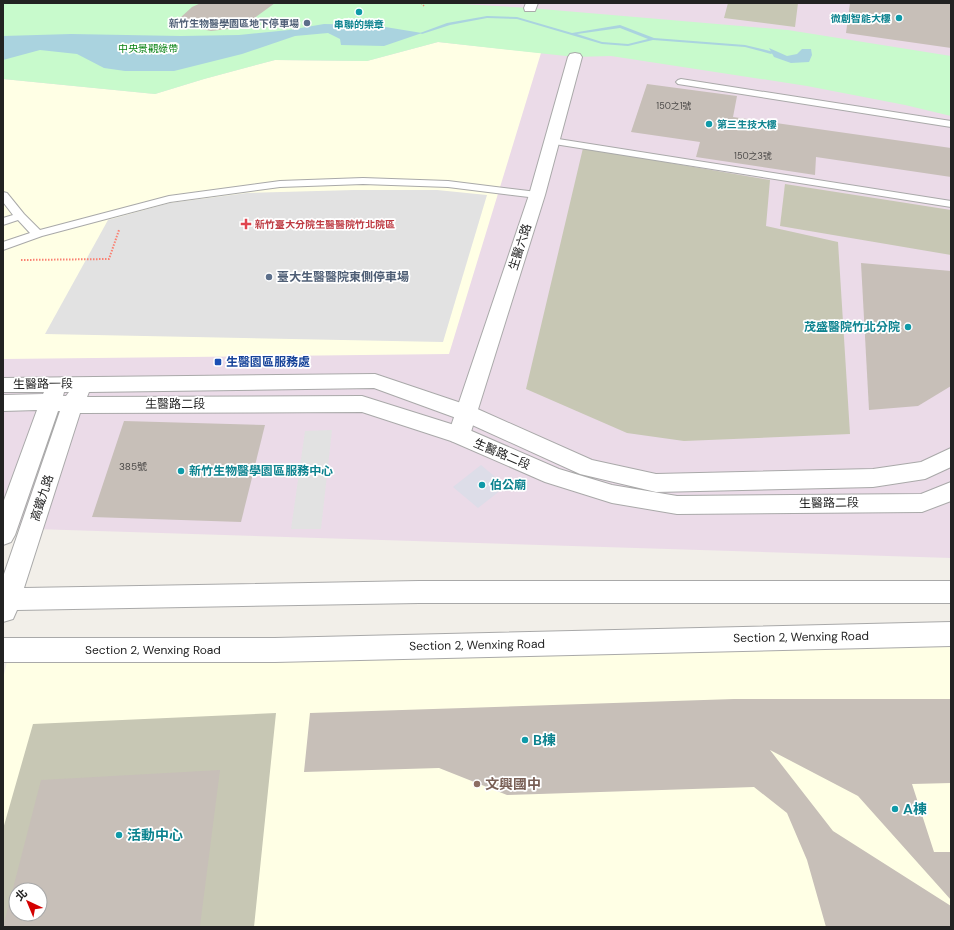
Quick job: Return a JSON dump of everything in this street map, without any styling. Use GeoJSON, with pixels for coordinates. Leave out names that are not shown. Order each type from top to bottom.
{"type":"FeatureCollection","features":[{"type":"Feature","properties":{"kind":"street","name":"生醫六路"},"geometry":{"type":"LineString","coordinates":[[459,436],[537,195],[575,57]]}},
{"type":"Feature","properties":{"kind":"street","name":"生醫路二段"},"geometry":{"type":"LineString","coordinates":[[84,384],[375,381],[466,413],[588,468],[656,483],[873,478],[925,470],[951,457]]}},
{"type":"Feature","properties":{"kind":"street","name":"高鐵九路"},"geometry":{"type":"LineString","coordinates":[[3,535],[60,397],[84,384]]}},
{"type":"Feature","properties":{"kind":"street","name":"生醫路一段"},"geometry":{"type":"LineString","coordinates":[[3,385],[60,397]]}},
{"type":"Feature","properties":{"kind":"street","name":"生醫路二段"},"geometry":{"type":"LineString","coordinates":[[60,397],[362,404],[459,436],[553,476],[612,494],[677,505],[922,502],[951,491]]}},
{"type":"Feature","properties":{"kind":"street","name":"高鐵九路"},"geometry":{"type":"LineString","coordinates":[[5,604],[60,397]]}},
{"type":"Feature","properties":{"kind":"street","name":"生醫路一段"},"geometry":{"type":"LineString","coordinates":[[3,403],[60,397]]}},
{"type":"Feature","properties":{"kind":"street"},"geometry":{"type":"LineString","coordinates":[[5,604],[419,592],[951,592]]}},
{"type":"Feature","properties":{"kind":"street","name":"Section 2, Wenxing Road"},"geometry":{"type":"LineString","coordinates":[[3,650],[275,650],[951,634]]}},
{"type":"Feature","properties":{"kind":"lane"},"geometry":{"type":"LineString","coordinates":[[681,82],[951,124]]}},
{"type":"Feature","properties":{"kind":"lane"},"geometry":{"type":"LineString","coordinates":[[552,141],[951,204]]}},
{"type":"Feature","properties":{"kind":"lane"},"geometry":{"type":"LineString","coordinates":[[3,246],[38,234],[169,199],[280,184],[363,181],[448,184],[537,195]]}},
{"type":"Feature","properties":{"kind":"lane"},"geometry":{"type":"LineString","coordinates":[[3,195],[20,216],[38,234]]}},
{"type":"Feature","properties":{"kind":"lane"},"geometry":{"type":"LineString","coordinates":[[3,222],[20,216]]}},
{"type":"Feature","properties":{"kind":"path"},"geometry":{"type":"LineString","coordinates":[[421,3],[424,6]]}},
{"type":"Feature","properties":{"kind":"path"},"geometry":{"type":"LineString","coordinates":[[18,260],[109,258],[119,230]]}},
{"type":"Feature","properties":{"kind":"shaded area"},"geometry":{"type":"Polygon","coordinates":[[[3,3],[951,3],[951,558],[3,528],[3,3]]]}},
{"type":"Feature","properties":{"kind":"shaded area"},"geometry":{"type":"Polygon","coordinates":[[[728,3],[798,3],[795,27],[724,18],[728,3]]]}},
{"type":"Feature","properties":{"kind":"shaded area","name":"新竹臺大分院生醫醫院竹北院區"},"geometry":{"type":"Polygon","coordinates":[[[438,42],[541,53],[449,354],[3,359],[3,79],[155,94],[275,60],[367,61],[438,42]]]}},
{"type":"Feature","properties":{"kind":"shaded area"},"geometry":{"type":"Polygon","coordinates":[[[583,148],[770,180],[766,226],[838,242],[850,434],[684,441],[627,433],[526,389],[583,148]]]}},
{"type":"Feature","properties":{"kind":"shaded area"},"geometry":{"type":"Polygon","coordinates":[[[785,184],[951,210],[951,255],[780,226],[785,184]]]}},
{"type":"Feature","properties":{"kind":"shaded area","name":"臺大生醫醫院東側停車場"},"geometry":{"type":"Polygon","coordinates":[[[354,190],[437,190],[487,195],[443,342],[45,334],[108,220],[170,203],[247,193],[354,190]]]}},
{"type":"Feature","properties":{"kind":"shaded area"},"geometry":{"type":"Polygon","coordinates":[[[332,430],[321,529],[291,529],[305,431],[332,430]]]}},
{"type":"Feature","properties":{"kind":"shaded area"},"geometry":{"type":"Polygon","coordinates":[[[481,465],[506,486],[478,508],[453,487],[481,465]]]}},
{"type":"Feature","properties":{"kind":"shaded area","name":"文興國中"},"geometry":{"type":"Polygon","coordinates":[[[951,641],[951,927],[3,927],[3,679],[9,653],[951,641]]]}},
{"type":"Feature","properties":{"kind":"shaded area","name":"活動中心"},"geometry":{"type":"Polygon","coordinates":[[[276,713],[254,927],[3,927],[3,829],[33,724],[276,713]]]}},
{"type":"Feature","properties":{"kind":"green space","name":"中央景觀綠帶"},"geometry":{"type":"Polygon","coordinates":[[[3,3],[444,3],[530,8],[788,30],[951,56],[951,116],[905,105],[807,86],[611,56],[575,57],[438,42],[367,61],[275,60],[155,94],[3,79],[3,3]]]}},
{"type":"Feature","properties":{"kind":"water"},"geometry":{"type":"Polygon","coordinates":[[[324,24],[373,25],[422,33],[384,46],[341,45],[340,39],[328,33],[295,36],[242,54],[174,71],[125,71],[104,68],[77,54],[40,50],[3,60],[3,36],[71,34],[181,36],[239,35],[289,30],[324,24]]]}},
{"type":"Feature","properties":{"kind":"water"},"geometry":{"type":"Polygon","coordinates":[[[769,48],[787,56],[797,54],[802,49],[811,49],[812,55],[809,62],[791,63],[774,57],[769,48]]]}},
{"type":"Feature","properties":{"kind":"building"},"geometry":{"type":"Polygon","coordinates":[[[201,3],[275,3],[246,24],[236,28],[211,31],[191,27],[180,18],[192,7],[201,3]]]}},
{"type":"Feature","properties":{"kind":"building","name":"微創智能大樓"},"geometry":{"type":"Polygon","coordinates":[[[850,3],[951,3],[951,48],[846,33],[850,3]]]}},
{"type":"Feature","properties":{"kind":"building","name":"第三生技大樓"},"geometry":{"type":"Polygon","coordinates":[[[647,84],[737,96],[733,117],[951,148],[951,177],[816,157],[815,175],[696,157],[700,142],[631,132],[647,84]]]}},
{"type":"Feature","properties":{"kind":"building","name":"茂盛醫院竹北分院"},"geometry":{"type":"Polygon","coordinates":[[[861,263],[951,271],[951,386],[918,406],[869,410],[861,263]]]}},
{"type":"Feature","properties":{"kind":"building","name":"新竹生物醫學園區服務中心"},"geometry":{"type":"Polygon","coordinates":[[[124,421],[265,425],[241,522],[92,517],[124,421]]]}},
{"type":"Feature","properties":{"kind":"building"},"geometry":{"type":"Polygon","coordinates":[[[734,699],[951,699],[951,783],[912,784],[934,852],[951,852],[951,900],[858,796],[770,750],[833,831],[951,906],[951,927],[826,927],[807,860],[787,813],[754,787],[507,795],[439,768],[304,772],[310,713],[734,699]]]}},
{"type":"Feature","properties":{"kind":"building","name":"活動中心"},"geometry":{"type":"Polygon","coordinates":[[[220,770],[200,926],[3,927],[8,908],[8,922],[48,922],[48,882],[15,882],[41,780],[220,770]]]}},
{"type":"Feature","properties":{"kind":"waterway"},"geometry":{"type":"LineString","coordinates":[[422,33],[449,24],[487,17],[517,18],[602,43],[628,45],[653,39]]}},
{"type":"Feature","properties":{"kind":"waterway"},"geometry":{"type":"LineString","coordinates":[[574,33],[620,26],[653,39]]}},
{"type":"Feature","properties":{"kind":"waterway"},"geometry":{"type":"LineString","coordinates":[[653,39],[745,46],[771,52]]}},
{"type":"Feature","properties":{"kind":"place","name":"串聯的樂章"},"geometry":{"type":"Point","coordinates":[359,12]}},
{"type":"Feature","properties":{"kind":"place","name":"微創智能大樓"},"geometry":{"type":"Point","coordinates":[899,18]}},
{"type":"Feature","properties":{"kind":"place","name":"新竹生物醫學園區地下停車場"},"geometry":{"type":"Point","coordinates":[307,23]}},
{"type":"Feature","properties":{"kind":"place","name":"第三生技大樓"},"geometry":{"type":"Point","coordinates":[709,124]}},
{"type":"Feature","properties":{"kind":"place","name":"新竹臺大分院生醫醫院竹北院區"},"geometry":{"type":"Point","coordinates":[246,224]}},
{"type":"Feature","properties":{"kind":"place","name":"臺大生醫醫院東側停車場"},"geometry":{"type":"Point","coordinates":[269,277]}},
{"type":"Feature","properties":{"kind":"place","name":"茂盛醫院竹北分院"},"geometry":{"type":"Point","coordinates":[908,327]}},
{"type":"Feature","properties":{"kind":"place","name":"生醫園區服務處"},"geometry":{"type":"Point","coordinates":[218,362]}},
{"type":"Feature","properties":{"kind":"place","name":"新竹生物醫學園區服務中心"},"geometry":{"type":"Point","coordinates":[181,471]}},
{"type":"Feature","properties":{"kind":"place","name":"伯公廟"},"geometry":{"type":"Point","coordinates":[482,485]}},
{"type":"Feature","properties":{"kind":"place","name":"B棟"},"geometry":{"type":"Point","coordinates":[525,740]}},
{"type":"Feature","properties":{"kind":"place","name":"文興國中"},"geometry":{"type":"Point","coordinates":[477,784]}},
{"type":"Feature","properties":{"kind":"place","name":"A棟"},"geometry":{"type":"Point","coordinates":[895,809]}},
{"type":"Feature","properties":{"kind":"place","name":"活動中心"},"geometry":{"type":"Point","coordinates":[119,835]}}]}
